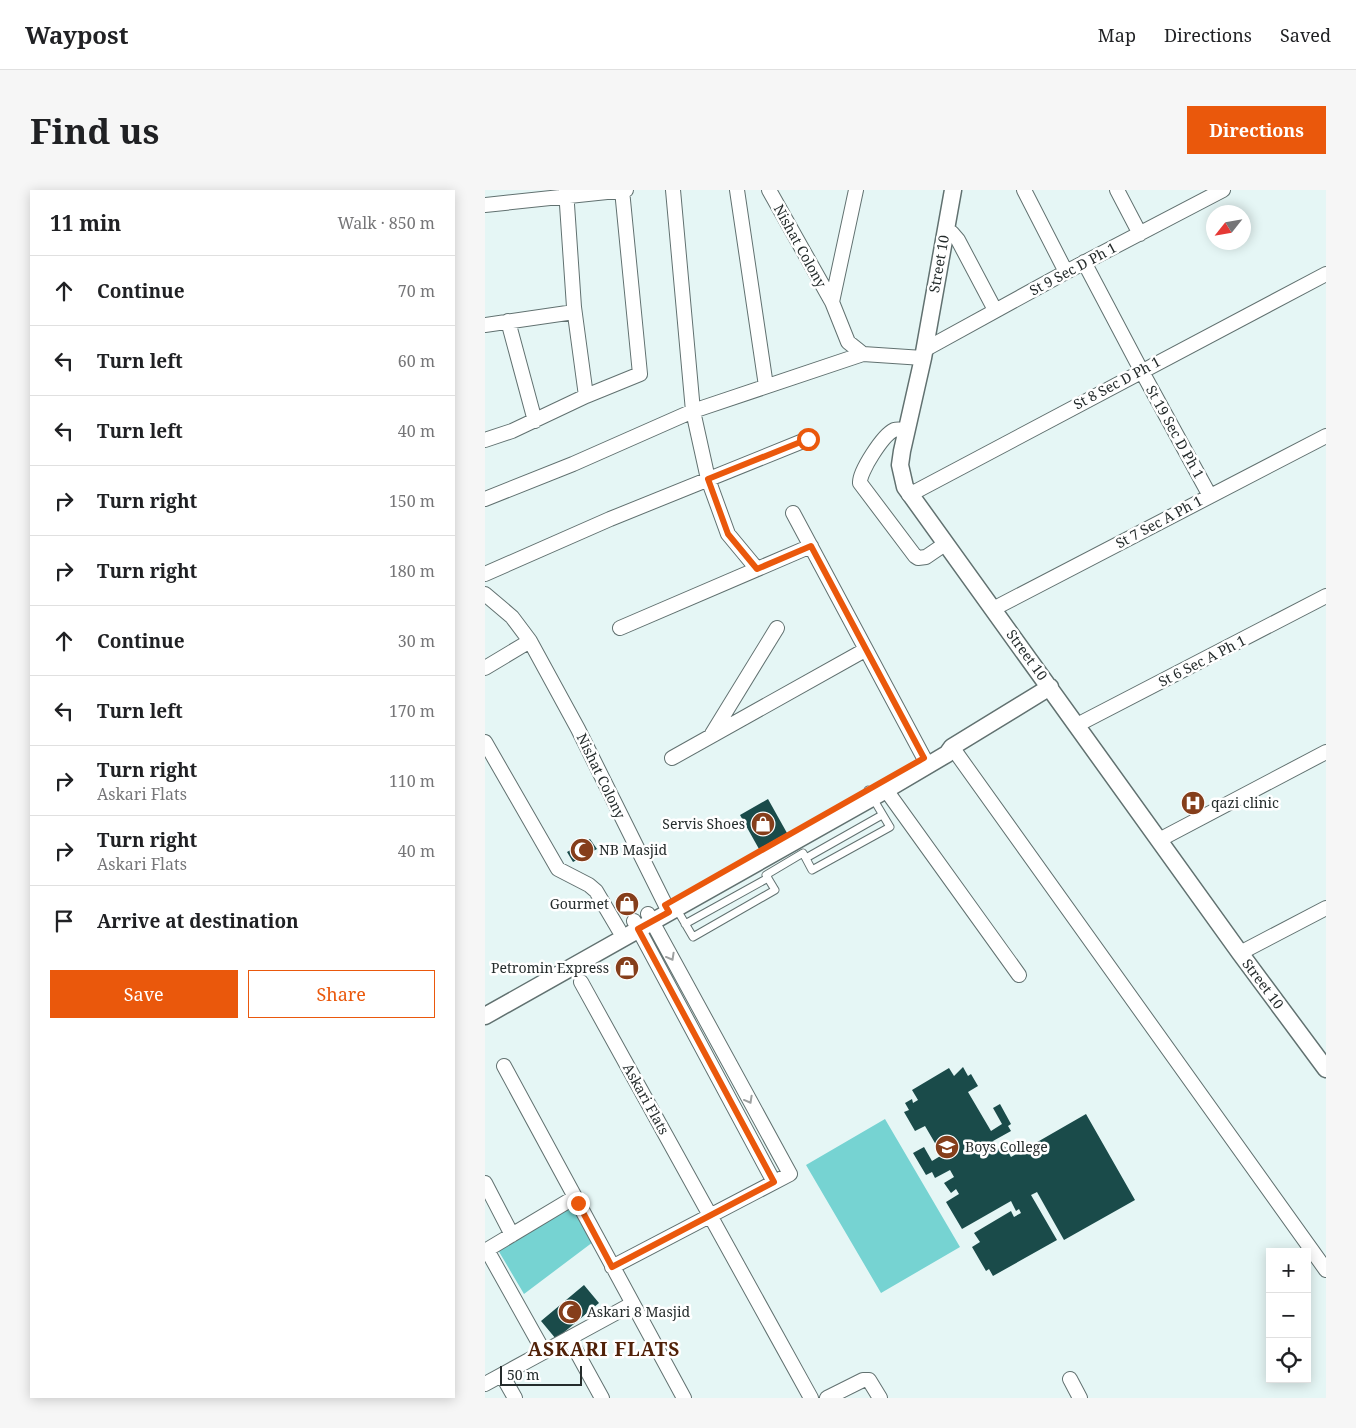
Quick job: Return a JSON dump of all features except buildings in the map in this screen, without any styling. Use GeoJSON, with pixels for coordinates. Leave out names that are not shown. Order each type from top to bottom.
{"type":"FeatureCollection","features":[{"type":"Feature","properties":{"kind":"street"},"geometry":{"type":"LineString","coordinates":[[485,205],[508,196],[623,190],[640,374],[586,396],[535,421],[485,440]]}},
{"type":"Feature","properties":{"kind":"street"},"geometry":{"type":"LineString","coordinates":[[673,190],[693,411],[708,479],[728,534],[757,569]]}},
{"type":"Feature","properties":{"kind":"street"},"geometry":{"type":"LineString","coordinates":[[737,190],[766,386]]}},
{"type":"Feature","properties":{"kind":"street","name":"Nishat Colony"},"geometry":{"type":"LineString","coordinates":[[769,190],[832,302],[848,342],[863,354]]}},
{"type":"Feature","properties":{"kind":"street","name":"Nishat Colony"},"geometry":{"type":"LineString","coordinates":[[832,302],[856,190]]}},
{"type":"Feature","properties":{"kind":"street","name":"Street 10"},"geometry":{"type":"LineString","coordinates":[[953,190],[923,354],[906,430],[900,465],[901,478],[909,495],[1050,687],[1239,953],[1325,1067]]}},
{"type":"Feature","properties":{"kind":"street"},"geometry":{"type":"LineString","coordinates":[[1024,190],[1066,272]]}},
{"type":"Feature","properties":{"kind":"street"},"geometry":{"type":"LineString","coordinates":[[1117,190],[1140,234]]}},
{"type":"Feature","properties":{"kind":"street","name":"St 9 Sec D Ph 1"},"geometry":{"type":"LineString","coordinates":[[923,354],[995,310],[1223,190]]}},
{"type":"Feature","properties":{"kind":"street"},"geometry":{"type":"LineString","coordinates":[[566,193],[575,312],[586,396]]}},
{"type":"Feature","properties":{"kind":"street"},"geometry":{"type":"LineString","coordinates":[[945,231],[952,233],[958,240],[995,310]]}},
{"type":"Feature","properties":{"kind":"street","name":"St 19 Sec D Ph 1"},"geometry":{"type":"LineString","coordinates":[[1085,262],[1210,496]]}},
{"type":"Feature","properties":{"kind":"street","name":"St 8 Sec D Ph 1"},"geometry":{"type":"LineString","coordinates":[[909,495],[1141,370],[1326,274]]}},
{"type":"Feature","properties":{"kind":"street"},"geometry":{"type":"LineString","coordinates":[[485,325],[575,312]]}},
{"type":"Feature","properties":{"kind":"street"},"geometry":{"type":"LineString","coordinates":[[508,321],[535,421]]}},
{"type":"Feature","properties":{"kind":"street"},"geometry":{"type":"LineString","coordinates":[[485,499],[573,464],[693,411],[766,386],[863,354],[923,354]]}},
{"type":"Feature","properties":{"kind":"street"},"geometry":{"type":"LineString","coordinates":[[906,430],[895,430],[886,437],[861,473],[861,483],[915,556],[918,558],[926,557],[945,544]]}},
{"type":"Feature","properties":{"kind":"street","name":"St 7 Sec A Ph 1"},"geometry":{"type":"LineString","coordinates":[[993,609],[1326,436]]}},
{"type":"Feature","properties":{"kind":"street"},"geometry":{"type":"LineString","coordinates":[[485,574],[610,519],[808,439]]}},
{"type":"Feature","properties":{"kind":"street"},"geometry":{"type":"LineString","coordinates":[[793,513],[924,758]]}},
{"type":"Feature","properties":{"kind":"street"},"geometry":{"type":"LineString","coordinates":[[620,628],[811,546]]}},
{"type":"Feature","properties":{"kind":"street","name":"Nishat Colony"},"geometry":{"type":"LineString","coordinates":[[485,594],[513,617],[530,641],[578,729],[670,908]]}},
{"type":"Feature","properties":{"kind":"street","name":"St 6 Sec A Ph 1"},"geometry":{"type":"LineString","coordinates":[[1077,725],[1326,596]]}},
{"type":"Feature","properties":{"kind":"street"},"geometry":{"type":"LineString","coordinates":[[712,735],[777,628]]}},
{"type":"Feature","properties":{"kind":"street"},"geometry":{"type":"LineString","coordinates":[[485,668],[530,641]]}},
{"type":"Feature","properties":{"kind":"street"},"geometry":{"type":"LineString","coordinates":[[672,758],[865,650]]}},
{"type":"Feature","properties":{"kind":"street"},"geometry":{"type":"LineString","coordinates":[[875,793],[947,754],[952,747],[1050,687]]}},
{"type":"Feature","properties":{"kind":"street"},"geometry":{"type":"LineString","coordinates":[[485,742],[558,869],[589,885],[596,891],[619,930]]}},
{"type":"Feature","properties":{"kind":"street"},"geometry":{"type":"LineString","coordinates":[[485,1004],[619,930],[643,921],[776,855],[875,793],[924,758],[944,748],[952,747]]}},
{"type":"Feature","properties":{"kind":"street"},"geometry":{"type":"LineString","coordinates":[[952,747],[1325,1270]]}},
{"type":"Feature","properties":{"kind":"street"},"geometry":{"type":"LineString","coordinates":[[1159,840],[1326,752]]}},
{"type":"Feature","properties":{"kind":"street"},"geometry":{"type":"LineString","coordinates":[[875,793],[1019,975]]}},
{"type":"Feature","properties":{"kind":"street"},"geometry":{"type":"LineString","coordinates":[[1239,953],[1326,908]]}},
{"type":"Feature","properties":{"kind":"street"},"geometry":{"type":"LineString","coordinates":[[485,1016],[643,921]]}},
{"type":"Feature","properties":{"kind":"street"},"geometry":{"type":"LineString","coordinates":[[612,1267],[790,1174],[722,1051],[643,921]]}},
{"type":"Feature","properties":{"kind":"street"},"geometry":{"type":"LineString","coordinates":[[643,921],[708,1059],[774,1182]]}},
{"type":"Feature","properties":{"kind":"street","name":"Askari Flats"},"geometry":{"type":"LineString","coordinates":[[581,982],[811,1398]]}},
{"type":"Feature","properties":{"kind":"street"},"geometry":{"type":"LineString","coordinates":[[708,1059],[722,1051]]}},
{"type":"Feature","properties":{"kind":"street"},"geometry":{"type":"LineString","coordinates":[[504,1066],[684,1398]]}},
{"type":"Feature","properties":{"kind":"street"},"geometry":{"type":"LineString","coordinates":[[485,1183],[512,1235]]}},
{"type":"Feature","properties":{"kind":"street"},"geometry":{"type":"LineString","coordinates":[[544,1352],[486,1250],[575,1197]]}},
{"type":"Feature","properties":{"kind":"street"},"geometry":{"type":"LineString","coordinates":[[485,1384],[632,1304]]}},
{"type":"Feature","properties":{"kind":"street"},"geometry":{"type":"LineString","coordinates":[[569,1338],[602,1398]]}},
{"type":"Feature","properties":{"kind":"street"},"geometry":{"type":"LineString","coordinates":[[502,1375],[515,1398]]}},
{"type":"Feature","properties":{"kind":"street"},"geometry":{"type":"LineString","coordinates":[[1070,1379],[1080,1398]]}},
{"type":"Feature","properties":{"kind":"street"},"geometry":{"type":"LineString","coordinates":[[827,1398],[863,1380],[869,1380],[880,1398]]}},
{"type":"Feature","properties":{"kind":"lane"},"geometry":{"type":"LineString","coordinates":[[670,908],[685,924],[693,937],[775,890],[766,875],[776,855],[803,854],[812,870],[890,828],[882,815],[875,793]]}},
{"type":"Feature","properties":{"kind":"lane"},"geometry":{"type":"LineString","coordinates":[[806,858],[882,815]]}},
{"type":"Feature","properties":{"kind":"lane"},"geometry":{"type":"LineString","coordinates":[[685,924],[768,878]]}},
{"type":"Feature","properties":{"kind":"shaded area"},"geometry":{"type":"Polygon","coordinates":[[[885,1119],[960,1247],[881,1293],[806,1165],[885,1119]]]}},
{"type":"Feature","properties":{"kind":"shaded area"},"geometry":{"type":"Polygon","coordinates":[[[578,1203],[597,1239],[524,1294],[498,1250],[578,1203]]]}},
{"type":"Feature","properties":{"kind":"place","name":"qazi clinic"},"geometry":{"type":"Point","coordinates":[1193,803]}},
{"type":"Feature","properties":{"kind":"place","name":"Servis Shoes"},"geometry":{"type":"Point","coordinates":[763,824]}},
{"type":"Feature","properties":{"kind":"place","name":"NB Masjid"},"geometry":{"type":"Point","coordinates":[582,850]}},
{"type":"Feature","properties":{"kind":"place","name":"Gourmet"},"geometry":{"type":"Point","coordinates":[627,904]}},
{"type":"Feature","properties":{"kind":"place","name":"Petromin Express"},"geometry":{"type":"Point","coordinates":[627,968]}},
{"type":"Feature","properties":{"kind":"place","name":"Boys College"},"geometry":{"type":"Point","coordinates":[947,1147]}},
{"type":"Feature","properties":{"kind":"place","name":"Askari 8 Masjid"},"geometry":{"type":"Point","coordinates":[570,1312]}},
{"type":"Feature","properties":{"kind":"district","name":"ASKARI FLATS"},"geometry":{"type":"Point","coordinates":[604,1349]}},
{"type":"Feature","properties":{"kind":"route"},"geometry":{"type":"LineString","coordinates":[[578,1203],[612,1267],[774,1182],[638,929],[669,912],[665,905],[924,758],[811,546],[757,569],[728,534],[708,479],[808,439]]}}]}
